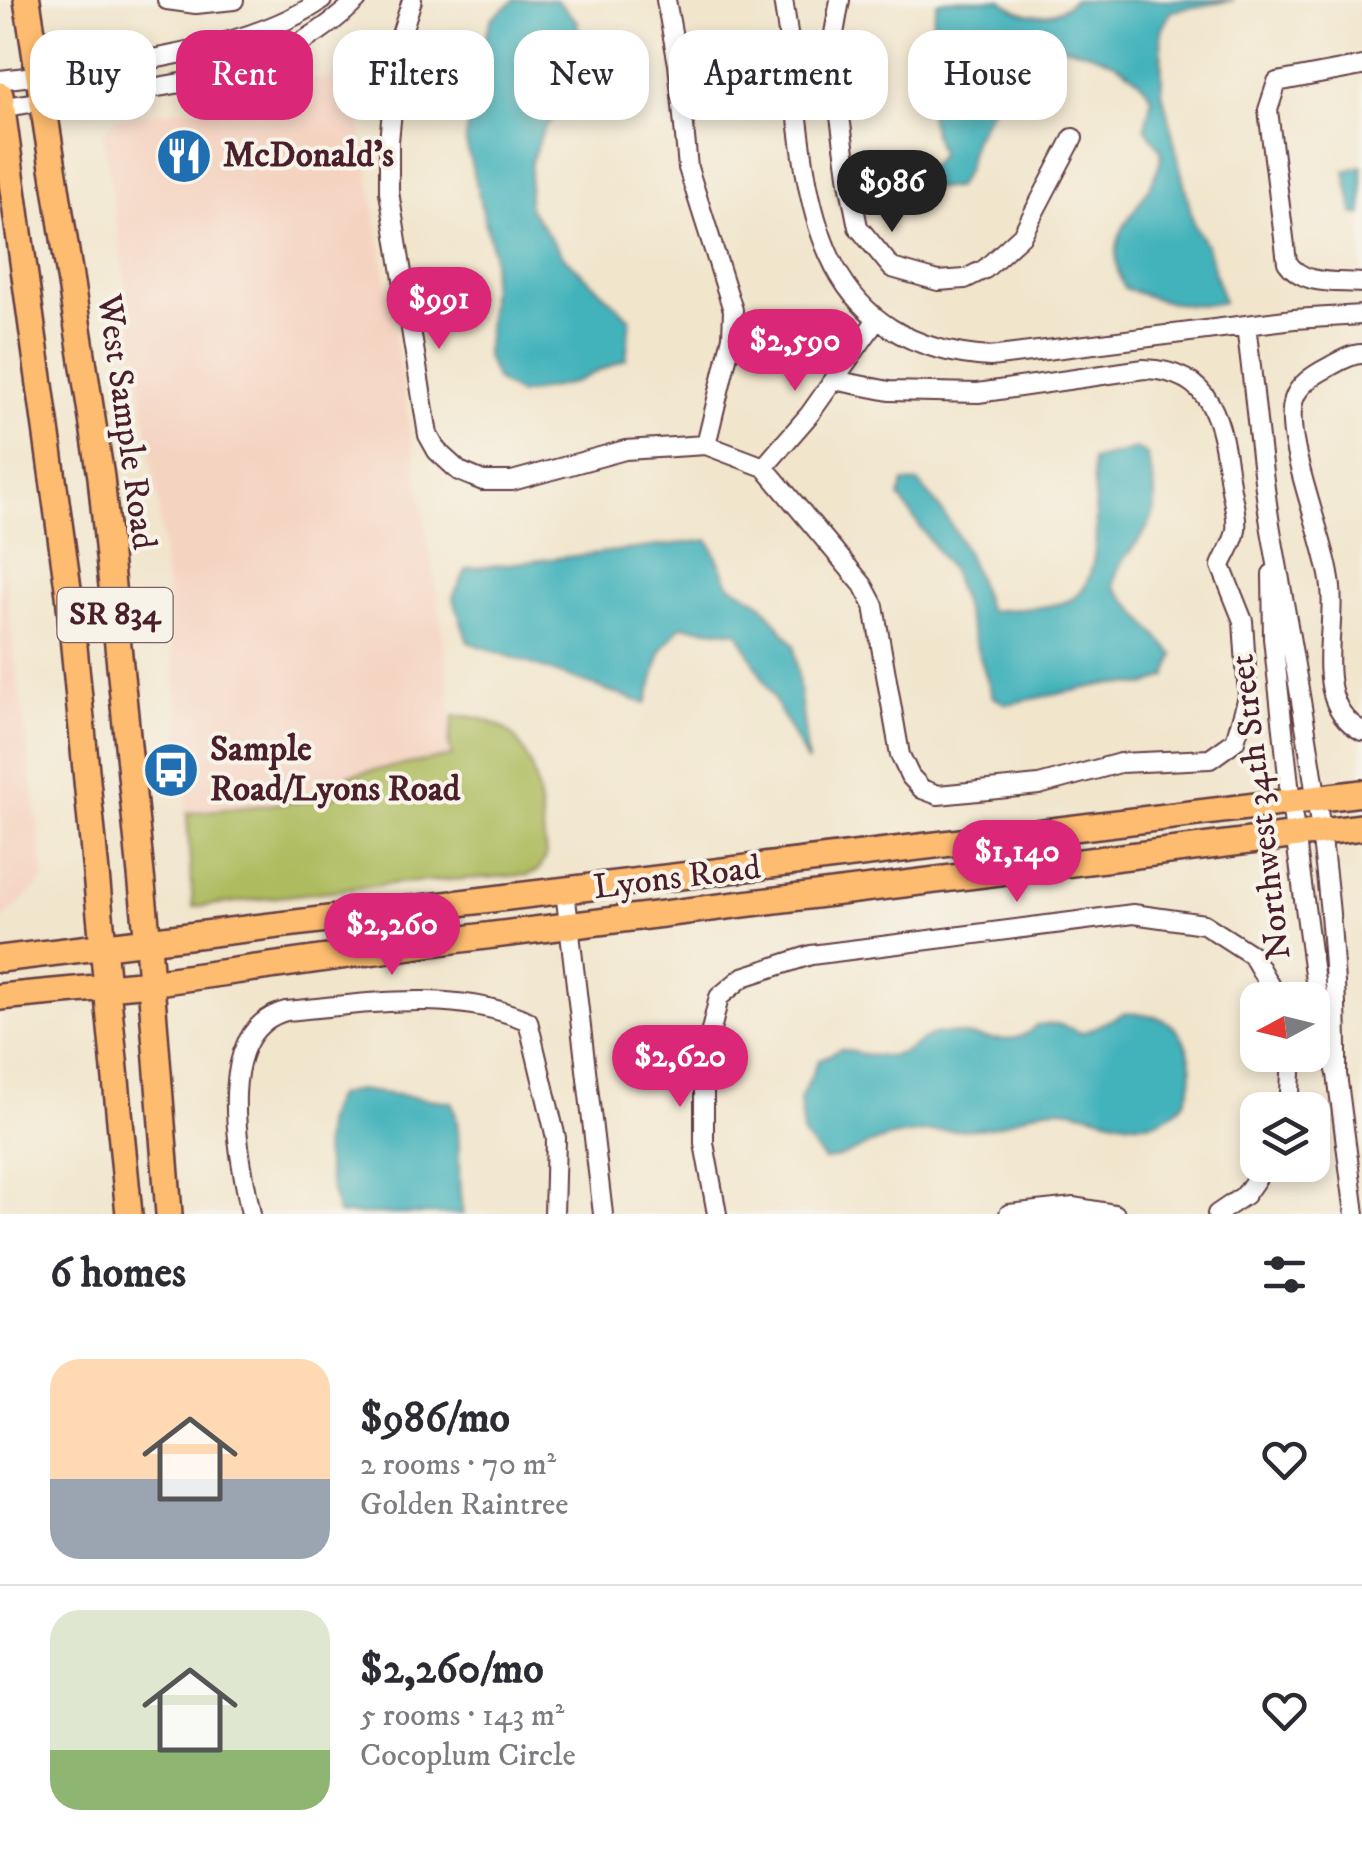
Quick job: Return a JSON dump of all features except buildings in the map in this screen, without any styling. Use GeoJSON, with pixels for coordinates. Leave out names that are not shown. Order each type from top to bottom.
{"type":"FeatureCollection","features":[{"type":"Feature","properties":{"kind":"main road","name":"West Sample Road"},"geometry":{"type":"LineString","coordinates":[[28,0],[32,30]]}},
{"type":"Feature","properties":{"kind":"main road","name":"SR 834"},"geometry":{"type":"LineString","coordinates":[[1,104],[48,418],[129,1214]]}},
{"type":"Feature","properties":{"kind":"main road","name":"West Sample Road"},"geometry":{"type":"LineString","coordinates":[[46,120],[101,476],[148,944],[169,1214]]}},
{"type":"Feature","properties":{"kind":"main road","name":"Lyons Road"},"geometry":{"type":"LineString","coordinates":[[0,959],[1362,794]]}},
{"type":"Feature","properties":{"kind":"main road","name":"Lyons Road"},"geometry":{"type":"LineString","coordinates":[[0,997],[150,984],[568,926],[1362,827]]}},
{"type":"Feature","properties":{"kind":"street"},"geometry":{"type":"LineString","coordinates":[[167,0],[196,4],[234,0]]}},
{"type":"Feature","properties":{"kind":"street"},"geometry":{"type":"LineString","coordinates":[[156,59],[260,33],[322,0]]}},
{"type":"Feature","properties":{"kind":"street"},"geometry":{"type":"LineString","coordinates":[[156,80],[223,76],[256,66],[316,34],[358,0]]}},
{"type":"Feature","properties":{"kind":"street"},"geometry":{"type":"LineString","coordinates":[[412,0],[399,41],[388,141],[389,192],[428,436],[438,451],[471,476],[512,480],[625,450],[706,445],[764,468],[863,585],[874,606],[900,755],[922,789],[938,795],[1039,785],[1120,763],[1210,759],[1235,741],[1248,697],[1243,621],[1220,566],[1236,532],[1222,423],[1206,396],[1190,381],[1167,370],[1144,369],[978,393],[929,394],[834,380]]}},
{"type":"Feature","properties":{"kind":"street"},"geometry":{"type":"LineString","coordinates":[[666,0],[678,64],[688,168],[733,310],[732,337],[706,445]]}},
{"type":"Feature","properties":{"kind":"street"},"geometry":{"type":"LineString","coordinates":[[783,0],[810,193],[822,241],[838,279],[875,322],[913,343],[947,354],[990,357],[1362,315]]}},
{"type":"Feature","properties":{"kind":"street"},"geometry":{"type":"LineString","coordinates":[[840,0],[831,51],[849,182],[858,227],[892,268],[938,281],[965,279],[985,269],[1022,235],[1073,138]]}},
{"type":"Feature","properties":{"kind":"street"},"geometry":{"type":"LineString","coordinates":[[1362,66],[1277,82],[1268,110],[1286,262],[1295,274],[1307,279],[1362,283]]}},
{"type":"Feature","properties":{"kind":"street"},"geometry":{"type":"LineString","coordinates":[[0,80],[30,86]]}},
{"type":"Feature","properties":{"kind":"street"},"geometry":{"type":"LineString","coordinates":[[1,104],[30,92]]}},
{"type":"Feature","properties":{"kind":"street"},"geometry":{"type":"LineString","coordinates":[[764,468],[875,322]]}},
{"type":"Feature","properties":{"kind":"street","name":"Northwest 34th Street"},"geometry":{"type":"LineString","coordinates":[[1246,326],[1271,528],[1273,638],[1307,833],[1317,996],[1337,1074],[1357,1201]]}},
{"type":"Feature","properties":{"kind":"street"},"geometry":{"type":"LineString","coordinates":[[1362,354],[1322,370],[1301,386],[1293,402],[1293,420],[1332,590],[1329,675],[1333,699],[1343,716],[1362,730]]}},
{"type":"Feature","properties":{"kind":"street"},"geometry":{"type":"LineString","coordinates":[[564,891],[603,1214]]}},
{"type":"Feature","properties":{"kind":"street"},"geometry":{"type":"LineString","coordinates":[[717,1214],[704,1143],[704,1060],[719,997],[743,977],[811,955],[1133,914],[1204,924],[1252,956],[1267,982]]}},
{"type":"Feature","properties":{"kind":"street"},"geometry":{"type":"LineString","coordinates":[[251,1214],[235,1131],[241,1054],[251,1032],[272,1015],[286,1011],[398,1001],[496,1006],[528,1021],[556,1138],[554,1214]]}},
{"type":"Feature","properties":{"kind":"street"},"geometry":{"type":"LineString","coordinates":[[1216,1214],[1245,1195],[1254,1182]]}},
{"type":"Feature","properties":{"kind":"street"},"geometry":{"type":"LineString","coordinates":[[1009,1214],[1074,1207],[1115,1214]]}},
{"type":"Feature","properties":{"kind":"shaded area"},"geometry":{"type":"Polygon","coordinates":[[[333,75],[333,120],[360,120],[447,658],[453,756],[365,771],[333,798],[187,813],[159,509],[103,134],[115,120],[156,120],[156,113],[176,110],[176,120],[313,120],[313,80],[333,75]]]}},
{"type":"Feature","properties":{"kind":"shaded area"},"geometry":{"type":"Polygon","coordinates":[[[0,545],[45,879],[0,922],[0,545]]]}},
{"type":"Feature","properties":{"kind":"green space"},"geometry":{"type":"Polygon","coordinates":[[[454,716],[482,719],[503,728],[529,762],[546,856],[539,870],[528,875],[399,883],[193,907],[187,813],[333,798],[349,775],[452,756],[449,743],[454,716]]]}},
{"type":"Feature","properties":{"kind":"water"},"geometry":{"type":"Polygon","coordinates":[[[515,0],[556,0],[577,21],[579,30],[514,30],[514,120],[551,120],[543,130],[531,162],[528,206],[563,256],[630,318],[626,359],[572,383],[519,395],[496,380],[486,355],[493,253],[465,139],[468,120],[494,120],[494,30],[488,30],[492,18],[515,0]]]}},
{"type":"Feature","properties":{"kind":"water"},"geometry":{"type":"Polygon","coordinates":[[[1002,0],[1019,11],[1038,15],[1056,12],[1073,0],[1234,0],[1171,11],[1161,31],[1162,91],[1194,225],[1207,246],[1223,302],[1185,304],[1124,288],[1117,267],[1121,232],[1149,188],[1162,152],[1145,127],[1152,97],[1140,82],[1111,61],[1067,48],[1067,30],[931,30],[937,2],[1002,0]]]}},
{"type":"Feature","properties":{"kind":"water"},"geometry":{"type":"Polygon","coordinates":[[[931,120],[985,120],[973,140],[967,169],[956,188],[931,188],[923,174],[940,154],[931,120]]]}},
{"type":"Feature","properties":{"kind":"water"},"geometry":{"type":"Polygon","coordinates":[[[1362,166],[1362,215],[1354,214],[1345,171],[1362,166]]]}},
{"type":"Feature","properties":{"kind":"water"},"geometry":{"type":"Polygon","coordinates":[[[1136,449],[1147,455],[1155,504],[1151,521],[1120,566],[1114,586],[1174,655],[1167,676],[1148,685],[1107,684],[1007,704],[993,697],[952,572],[899,497],[904,482],[919,483],[953,527],[988,611],[1047,606],[1079,594],[1088,580],[1096,539],[1092,460],[1136,449]]]}},
{"type":"Feature","properties":{"kind":"water"},"geometry":{"type":"Polygon","coordinates":[[[709,540],[729,584],[761,603],[794,645],[808,763],[738,632],[681,626],[662,649],[646,704],[468,642],[453,597],[467,569],[709,540]]]}},
{"type":"Feature","properties":{"kind":"water"},"geometry":{"type":"Polygon","coordinates":[[[1125,1013],[1153,1016],[1169,1023],[1189,1052],[1189,1090],[1176,1110],[1162,1119],[1133,1123],[1073,1109],[1048,1109],[986,1128],[888,1138],[824,1160],[803,1135],[800,1100],[818,1061],[840,1049],[892,1056],[934,1035],[949,1033],[1003,1040],[1026,1034],[1036,1025],[1058,1024],[1082,1033],[1125,1013]]]}},
{"type":"Feature","properties":{"kind":"water"},"geometry":{"type":"Polygon","coordinates":[[[357,1090],[452,1102],[458,1130],[463,1214],[338,1214],[325,1154],[325,1124],[336,1096],[357,1090]]]}},
{"type":"Feature","properties":{"kind":"place","name":"McDonald's"},"geometry":{"type":"Point","coordinates":[184,156]}},
{"type":"Feature","properties":{"kind":"place","name":"Sample Road/Lyons Road"},"geometry":{"type":"Point","coordinates":[171,770]}}]}
